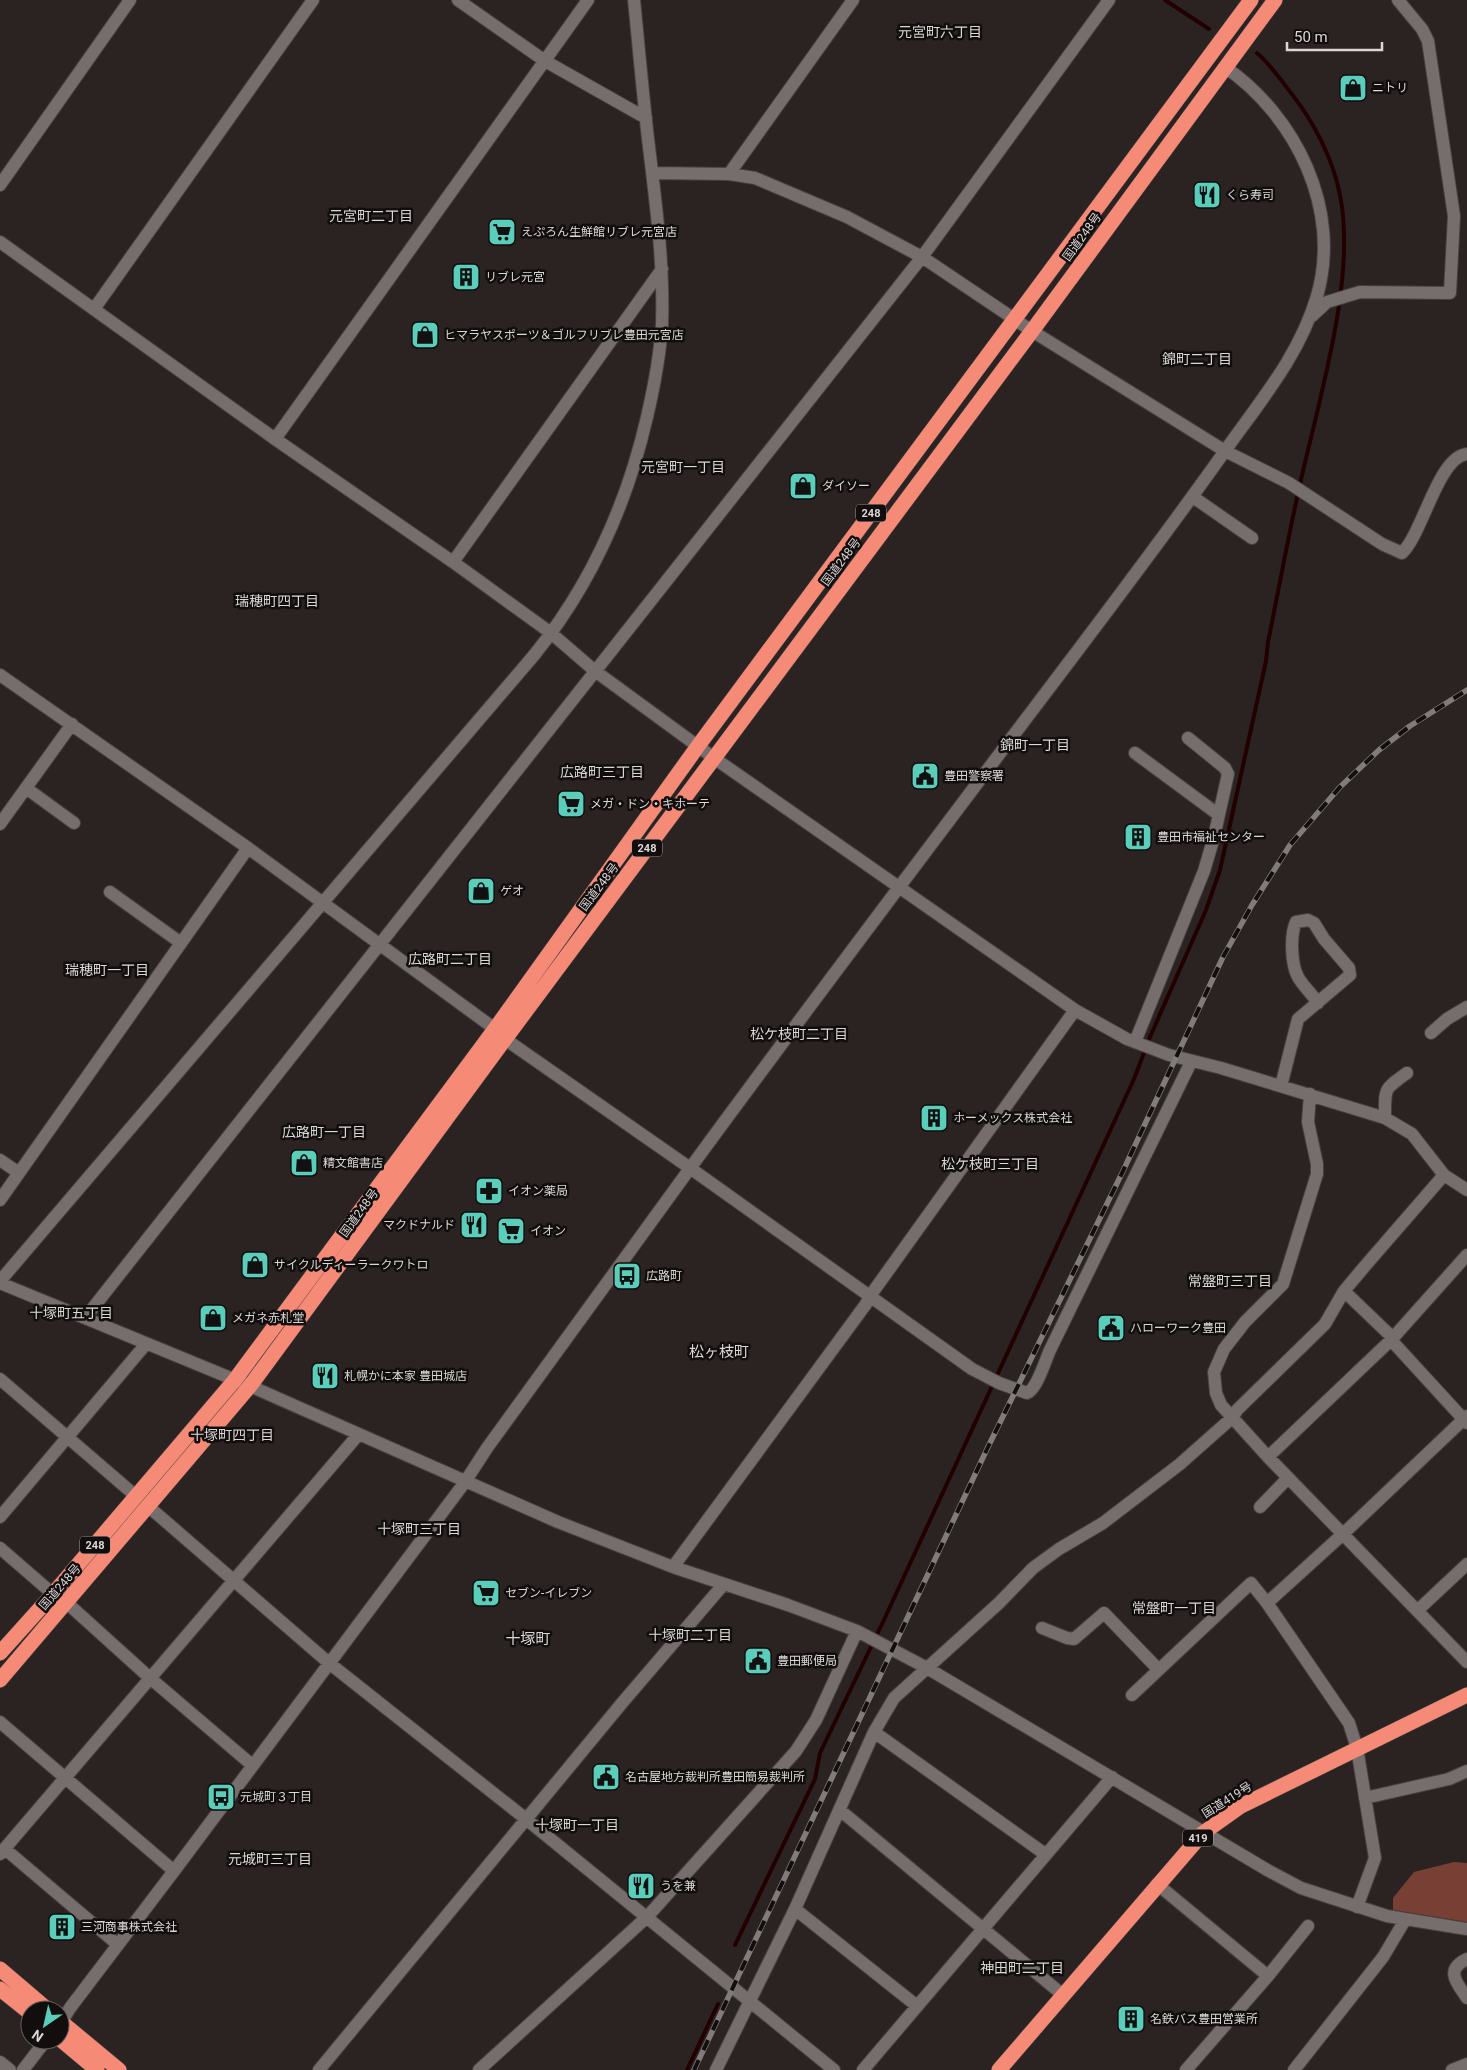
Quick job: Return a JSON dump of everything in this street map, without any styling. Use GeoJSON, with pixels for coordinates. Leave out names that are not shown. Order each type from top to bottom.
{"type":"FeatureCollection","features":[{"type":"Feature","properties":{"kind":"highway","name":"国道248号"},"geometry":{"type":"LineString","coordinates":[[0,1680],[250,1386],[500,1034],[698,746],[1251,0]]}},
{"type":"Feature","properties":{"kind":"highway","name":"国道248号"},"geometry":{"type":"LineString","coordinates":[[0,1653],[137,1497],[234,1381],[714,758],[1032,331],[1275,0]]}},
{"type":"Feature","properties":{"kind":"highway","name":"国道419号"},"geometry":{"type":"LineString","coordinates":[[999,2070],[1157,1884],[1203,1833],[1241,1806],[1467,1695]]}},
{"type":"Feature","properties":{"kind":"highway"},"geometry":{"type":"LineString","coordinates":[[0,1969],[36,2000]]}},
{"type":"Feature","properties":{"kind":"highway"},"geometry":{"type":"LineString","coordinates":[[0,1989],[20,2005]]}},
{"type":"Feature","properties":{"kind":"highway"},"geometry":{"type":"LineString","coordinates":[[70,2031],[119,2070]]}},
{"type":"Feature","properties":{"kind":"highway"},"geometry":{"type":"LineString","coordinates":[[70,2048],[97,2070]]}},
{"type":"Feature","properties":{"kind":"street"},"geometry":{"type":"LineString","coordinates":[[0,185],[130,0]]}},
{"type":"Feature","properties":{"kind":"street"},"geometry":{"type":"LineString","coordinates":[[94,309],[313,0]]}},
{"type":"Feature","properties":{"kind":"street"},"geometry":{"type":"LineString","coordinates":[[458,0],[545,61],[646,118]]}},
{"type":"Feature","properties":{"kind":"street"},"geometry":{"type":"LineString","coordinates":[[275,439],[588,0]]}},
{"type":"Feature","properties":{"kind":"street"},"geometry":{"type":"LineString","coordinates":[[634,0],[662,269],[662,325],[654,390],[636,464],[620,507],[586,580],[551,633],[0,1282],[234,1381],[250,1386],[558,1522],[722,1585],[857,1631],[927,1668],[1203,1833],[1301,1888],[1357,1907],[1404,1920],[1467,1929]]}},
{"type":"Feature","properties":{"kind":"street"},"geometry":{"type":"LineString","coordinates":[[729,174],[853,0]]}},
{"type":"Feature","properties":{"kind":"street"},"geometry":{"type":"LineString","coordinates":[[85,1318],[378,944],[922,257],[1109,0]]}},
{"type":"Feature","properties":{"kind":"street"},"geometry":{"type":"LineString","coordinates":[[1308,319],[1330,300],[1360,292],[1450,293],[1454,216],[1428,41],[1422,28],[1398,0]]}},
{"type":"Feature","properties":{"kind":"street"},"geometry":{"type":"LineString","coordinates":[[70,2008],[465,1482],[487,1448],[690,1168],[898,887],[1193,497],[1284,369],[1299,344],[1317,296],[1322,269],[1323,242],[1317,194],[1298,147],[1277,117],[1259,96],[1224,67]]}},
{"type":"Feature","properties":{"kind":"street"},"geometry":{"type":"LineString","coordinates":[[652,173],[729,174],[755,178],[847,217],[922,257],[1032,331],[1225,450],[1289,483],[1382,544],[1402,553],[1415,536],[1442,475],[1451,462],[1463,454],[1467,454]]}},
{"type":"Feature","properties":{"kind":"street"},"geometry":{"type":"LineString","coordinates":[[0,242],[275,439],[453,562],[551,633],[595,671],[714,758],[1075,1010],[1138,1043],[1169,1055],[1221,1068],[1385,1118],[1412,1134],[1444,1175],[1467,1190]]}},
{"type":"Feature","properties":{"kind":"street"},"geometry":{"type":"LineString","coordinates":[[453,562],[662,269]]}},
{"type":"Feature","properties":{"kind":"street"},"geometry":{"type":"LineString","coordinates":[[1193,497],[1252,538]]}},
{"type":"Feature","properties":{"kind":"street"},"geometry":{"type":"LineString","coordinates":[[0,675],[248,848],[500,1034],[972,1369],[1022,1393],[1026,1394],[1032,1390],[1191,1062]]}},
{"type":"Feature","properties":{"kind":"street"},"geometry":{"type":"LineString","coordinates":[[0,824],[72,724]]}},
{"type":"Feature","properties":{"kind":"street"},"geometry":{"type":"LineString","coordinates":[[1138,1043],[1204,871],[1228,774],[1225,768],[1188,738]]}},
{"type":"Feature","properties":{"kind":"street"},"geometry":{"type":"LineString","coordinates":[[1135,753],[1219,816]]}},
{"type":"Feature","properties":{"kind":"street"},"geometry":{"type":"LineString","coordinates":[[26,788],[74,823]]}},
{"type":"Feature","properties":{"kind":"street"},"geometry":{"type":"LineString","coordinates":[[0,1200],[248,848]]}},
{"type":"Feature","properties":{"kind":"street"},"geometry":{"type":"LineString","coordinates":[[110,892],[181,943]]}},
{"type":"Feature","properties":{"kind":"street"},"geometry":{"type":"LineString","coordinates":[[1281,1086],[1298,1019],[1350,975],[1349,968],[1324,939],[1314,923],[1308,920],[1296,922],[1293,928],[1292,946],[1297,976],[1318,1002]]}},
{"type":"Feature","properties":{"kind":"street"},"geometry":{"type":"LineString","coordinates":[[1431,1033],[1447,1019],[1467,1007]]}},
{"type":"Feature","properties":{"kind":"street"},"geometry":{"type":"LineString","coordinates":[[673,1567],[866,1304],[1075,1010]]}},
{"type":"Feature","properties":{"kind":"street"},"geometry":{"type":"LineString","coordinates":[[1385,1118],[1385,1091],[1407,1073]]}},
{"type":"Feature","properties":{"kind":"street"},"geometry":{"type":"LineString","coordinates":[[1310,1094],[1308,1122],[1317,1164],[1317,1174],[1283,1284],[1246,1322],[1224,1349],[1214,1372],[1216,1393],[1221,1405],[1268,1457],[1467,1662]]}},
{"type":"Feature","properties":{"kind":"street"},"geometry":{"type":"LineString","coordinates":[[0,1160],[19,1174]]}},
{"type":"Feature","properties":{"kind":"street"},"geometry":{"type":"LineString","coordinates":[[716,2070],[795,1909],[874,1732],[894,1698],[998,1603],[1033,1568],[1118,1511],[1180,1464],[1233,1417],[1237,1410],[1325,1324],[1344,1292],[1444,1175]]}},
{"type":"Feature","properties":{"kind":"street"},"geometry":{"type":"LineString","coordinates":[[1268,1457],[1392,1339],[1467,1255]]}},
{"type":"Feature","properties":{"kind":"street"},"geometry":{"type":"LineString","coordinates":[[1267,1603],[1466,1419],[1392,1339],[1344,1292]]}},
{"type":"Feature","properties":{"kind":"street"},"geometry":{"type":"LineString","coordinates":[[0,1517],[146,1344]]}},
{"type":"Feature","properties":{"kind":"street"},"geometry":{"type":"LineString","coordinates":[[0,1379],[137,1497]]}},
{"type":"Feature","properties":{"kind":"street"},"geometry":{"type":"LineString","coordinates":[[117,1944],[2,1851],[358,1435]]}},
{"type":"Feature","properties":{"kind":"street"},"geometry":{"type":"LineString","coordinates":[[1260,1507],[1288,1478]]}},
{"type":"Feature","properties":{"kind":"street"},"geometry":{"type":"LineString","coordinates":[[148,1507],[329,1663],[647,1916],[834,2070]]}},
{"type":"Feature","properties":{"kind":"street"},"geometry":{"type":"LineString","coordinates":[[0,1548],[53,1594]]}},
{"type":"Feature","properties":{"kind":"street"},"geometry":{"type":"LineString","coordinates":[[1418,1610],[1467,1564]]}},
{"type":"Feature","properties":{"kind":"street"},"geometry":{"type":"LineString","coordinates":[[1132,1695],[1251,1583],[1348,1719],[1357,1748],[1375,1858],[1357,1907]]}},
{"type":"Feature","properties":{"kind":"street"},"geometry":{"type":"LineString","coordinates":[[319,2070],[722,1585]]}},
{"type":"Feature","properties":{"kind":"street"},"geometry":{"type":"LineString","coordinates":[[67,1603],[150,1678],[252,1765]]}},
{"type":"Feature","properties":{"kind":"street"},"geometry":{"type":"LineString","coordinates":[[1042,1628],[1074,1639],[1104,1613],[1158,1669]]}},
{"type":"Feature","properties":{"kind":"street"},"geometry":{"type":"LineString","coordinates":[[479,2070],[647,1916],[802,1743],[816,1720],[857,1631]]}},
{"type":"Feature","properties":{"kind":"street"},"geometry":{"type":"LineString","coordinates":[[0,1722],[174,1871]]}},
{"type":"Feature","properties":{"kind":"street"},"geometry":{"type":"LineString","coordinates":[[874,1732],[1045,1854]]}},
{"type":"Feature","properties":{"kind":"street"},"geometry":{"type":"LineString","coordinates":[[1365,1798],[1449,1779],[1467,1771]]}},
{"type":"Feature","properties":{"kind":"street"},"geometry":{"type":"LineString","coordinates":[[863,2070],[1112,1777]]}},
{"type":"Feature","properties":{"kind":"street"},"geometry":{"type":"LineString","coordinates":[[840,1811],[1063,1995]]}},
{"type":"Feature","properties":{"kind":"street"},"geometry":{"type":"LineString","coordinates":[[1157,1884],[1268,1976]]}},
{"type":"Feature","properties":{"kind":"street"},"geometry":{"type":"LineString","coordinates":[[795,1909],[917,2006]]}},
{"type":"Feature","properties":{"kind":"street"},"geometry":{"type":"LineString","coordinates":[[1294,2070],[1383,1957],[1404,1920]]}},
{"type":"Feature","properties":{"kind":"street"},"geometry":{"type":"LineString","coordinates":[[1186,2070],[1268,1976],[1308,1926]]}},
{"type":"Feature","properties":{"kind":"street"},"geometry":{"type":"LineString","coordinates":[[1467,1959],[1461,1962],[1454,1972],[1454,1980],[1467,1998]]}},
{"type":"Feature","properties":{"kind":"street"},"geometry":{"type":"LineString","coordinates":[[23,2070],[38,2050]]}},
{"type":"Feature","properties":{"kind":"street"},"geometry":{"type":"LineString","coordinates":[[0,2062],[10,2070]]}},
{"type":"Feature","properties":{"kind":"street"},"geometry":{"type":"LineString","coordinates":[[1452,2070],[1467,2064]]}},
{"type":"Feature","properties":{"kind":"shaded area"},"geometry":{"type":"Polygon","coordinates":[[[1454,1862],[1467,1863],[1467,1922],[1393,1910],[1393,1898],[1414,1872],[1454,1862]]]}},
{"type":"Feature","properties":{"kind":"waterway"},"geometry":{"type":"LineString","coordinates":[[1165,0],[1209,29]]}},
{"type":"Feature","properties":{"kind":"waterway"},"geometry":{"type":"LineString","coordinates":[[735,1945],[815,1779],[820,1753],[883,1622],[1134,1079],[1150,1037],[1206,910],[1220,870],[1266,661],[1268,642],[1294,511],[1328,367],[1335,331],[1344,260],[1344,226],[1340,195],[1333,168],[1322,141],[1299,104],[1271,67],[1257,53]]}},
{"type":"Feature","properties":{"kind":"waterway"},"geometry":{"type":"LineString","coordinates":[[687,2070],[718,2004]]}},
{"type":"Feature","properties":{"kind":"railway"},"geometry":{"type":"LineString","coordinates":[[694,2070],[988,1447],[1123,1171],[1223,957],[1252,905],[1290,845],[1340,787],[1379,750],[1410,726],[1467,690]]}},
{"type":"Feature","properties":{"kind":"place","name":"ニトリ"},"geometry":{"type":"Point","coordinates":[1353,88]}},
{"type":"Feature","properties":{"kind":"place","name":"くら寿司"},"geometry":{"type":"Point","coordinates":[1207,195]}},
{"type":"Feature","properties":{"kind":"place","name":"えぷろん生鮮館リブレ元宮店"},"geometry":{"type":"Point","coordinates":[502,232]}},
{"type":"Feature","properties":{"kind":"place","name":"リブレ元宮"},"geometry":{"type":"Point","coordinates":[466,277]}},
{"type":"Feature","properties":{"kind":"place","name":"ヒマラヤスポーツ＆ゴルフリブレ豊田元宮店"},"geometry":{"type":"Point","coordinates":[425,335]}},
{"type":"Feature","properties":{"kind":"place","name":"ダイソー"},"geometry":{"type":"Point","coordinates":[803,486]}},
{"type":"Feature","properties":{"kind":"place","name":"豊田警察署"},"geometry":{"type":"Point","coordinates":[925,776]}},
{"type":"Feature","properties":{"kind":"place","name":"メガ・ドン・キホーテ"},"geometry":{"type":"Point","coordinates":[571,804]}},
{"type":"Feature","properties":{"kind":"place","name":"豊田市福祉センター"},"geometry":{"type":"Point","coordinates":[1138,837]}},
{"type":"Feature","properties":{"kind":"place","name":"ゲオ"},"geometry":{"type":"Point","coordinates":[481,891]}},
{"type":"Feature","properties":{"kind":"place","name":"ホーメックス株式会社"},"geometry":{"type":"Point","coordinates":[934,1118]}},
{"type":"Feature","properties":{"kind":"place","name":"精文館書店"},"geometry":{"type":"Point","coordinates":[304,1163]}},
{"type":"Feature","properties":{"kind":"place","name":"イオン薬局"},"geometry":{"type":"Point","coordinates":[489,1191]}},
{"type":"Feature","properties":{"kind":"place","name":"マクドナルド"},"geometry":{"type":"Point","coordinates":[474,1225]}},
{"type":"Feature","properties":{"kind":"place","name":"イオン"},"geometry":{"type":"Point","coordinates":[511,1231]}},
{"type":"Feature","properties":{"kind":"place","name":"サイクルディーラークワトロ"},"geometry":{"type":"Point","coordinates":[255,1265]}},
{"type":"Feature","properties":{"kind":"place","name":"広路町"},"geometry":{"type":"Point","coordinates":[627,1276]}},
{"type":"Feature","properties":{"kind":"place","name":"メガネ赤札堂"},"geometry":{"type":"Point","coordinates":[213,1318]}},
{"type":"Feature","properties":{"kind":"place","name":"ハローワーク豊田"},"geometry":{"type":"Point","coordinates":[1111,1328]}},
{"type":"Feature","properties":{"kind":"place","name":"札幌かに本家 豊田城店"},"geometry":{"type":"Point","coordinates":[325,1376]}},
{"type":"Feature","properties":{"kind":"place","name":"セブン-イレブン"},"geometry":{"type":"Point","coordinates":[486,1593]}},
{"type":"Feature","properties":{"kind":"place","name":"豊田郵便局"},"geometry":{"type":"Point","coordinates":[758,1661]}},
{"type":"Feature","properties":{"kind":"place","name":"名古屋地方裁判所豊田簡易裁判所"},"geometry":{"type":"Point","coordinates":[606,1777]}},
{"type":"Feature","properties":{"kind":"place","name":"元城町３丁目"},"geometry":{"type":"Point","coordinates":[221,1797]}},
{"type":"Feature","properties":{"kind":"place","name":"うを兼"},"geometry":{"type":"Point","coordinates":[641,1886]}},
{"type":"Feature","properties":{"kind":"place","name":"三河商事株式会社"},"geometry":{"type":"Point","coordinates":[62,1927]}},
{"type":"Feature","properties":{"kind":"place","name":"名鉄バス豊田営業所"},"geometry":{"type":"Point","coordinates":[1131,2019]}},
{"type":"Feature","properties":{"kind":"district","name":"元宮町六丁目"},"geometry":{"type":"Point","coordinates":[940,32]}},
{"type":"Feature","properties":{"kind":"district","name":"元宮町二丁目"},"geometry":{"type":"Point","coordinates":[371,216]}},
{"type":"Feature","properties":{"kind":"district","name":"錦町二丁目"},"geometry":{"type":"Point","coordinates":[1197,359]}},
{"type":"Feature","properties":{"kind":"district","name":"元宮町一丁目"},"geometry":{"type":"Point","coordinates":[683,467]}},
{"type":"Feature","properties":{"kind":"district","name":"瑞穂町四丁目"},"geometry":{"type":"Point","coordinates":[277,601]}},
{"type":"Feature","properties":{"kind":"district","name":"錦町一丁目"},"geometry":{"type":"Point","coordinates":[1035,745]}},
{"type":"Feature","properties":{"kind":"district","name":"広路町三丁目"},"geometry":{"type":"Point","coordinates":[602,772]}},
{"type":"Feature","properties":{"kind":"district","name":"広路町二丁目"},"geometry":{"type":"Point","coordinates":[450,959]}},
{"type":"Feature","properties":{"kind":"district","name":"瑞穂町一丁目"},"geometry":{"type":"Point","coordinates":[107,970]}},
{"type":"Feature","properties":{"kind":"district","name":"松ケ枝町二丁目"},"geometry":{"type":"Point","coordinates":[799,1034]}},
{"type":"Feature","properties":{"kind":"district","name":"広路町一丁目"},"geometry":{"type":"Point","coordinates":[324,1132]}},
{"type":"Feature","properties":{"kind":"district","name":"松ケ枝町三丁目"},"geometry":{"type":"Point","coordinates":[990,1164]}},
{"type":"Feature","properties":{"kind":"district","name":"常盤町三丁目"},"geometry":{"type":"Point","coordinates":[1230,1281]}},
{"type":"Feature","properties":{"kind":"district","name":"十塚町五丁目"},"geometry":{"type":"Point","coordinates":[71,1313]}},
{"type":"Feature","properties":{"kind":"district","name":"松ヶ枝町"},"geometry":{"type":"Point","coordinates":[719,1352]}},
{"type":"Feature","properties":{"kind":"district","name":"十塚町四丁目"},"geometry":{"type":"Point","coordinates":[232,1435]}},
{"type":"Feature","properties":{"kind":"district","name":"十塚町三丁目"},"geometry":{"type":"Point","coordinates":[419,1529]}},
{"type":"Feature","properties":{"kind":"district","name":"常盤町一丁目"},"geometry":{"type":"Point","coordinates":[1174,1608]}},
{"type":"Feature","properties":{"kind":"district","name":"十塚町二丁目"},"geometry":{"type":"Point","coordinates":[690,1635]}},
{"type":"Feature","properties":{"kind":"district","name":"十塚町"},"geometry":{"type":"Point","coordinates":[528,1639]}},
{"type":"Feature","properties":{"kind":"district","name":"十塚町一丁目"},"geometry":{"type":"Point","coordinates":[577,1825]}},
{"type":"Feature","properties":{"kind":"district","name":"元城町三丁目"},"geometry":{"type":"Point","coordinates":[270,1859]}},
{"type":"Feature","properties":{"kind":"district","name":"神田町二丁目"},"geometry":{"type":"Point","coordinates":[1022,1968]}}]}
